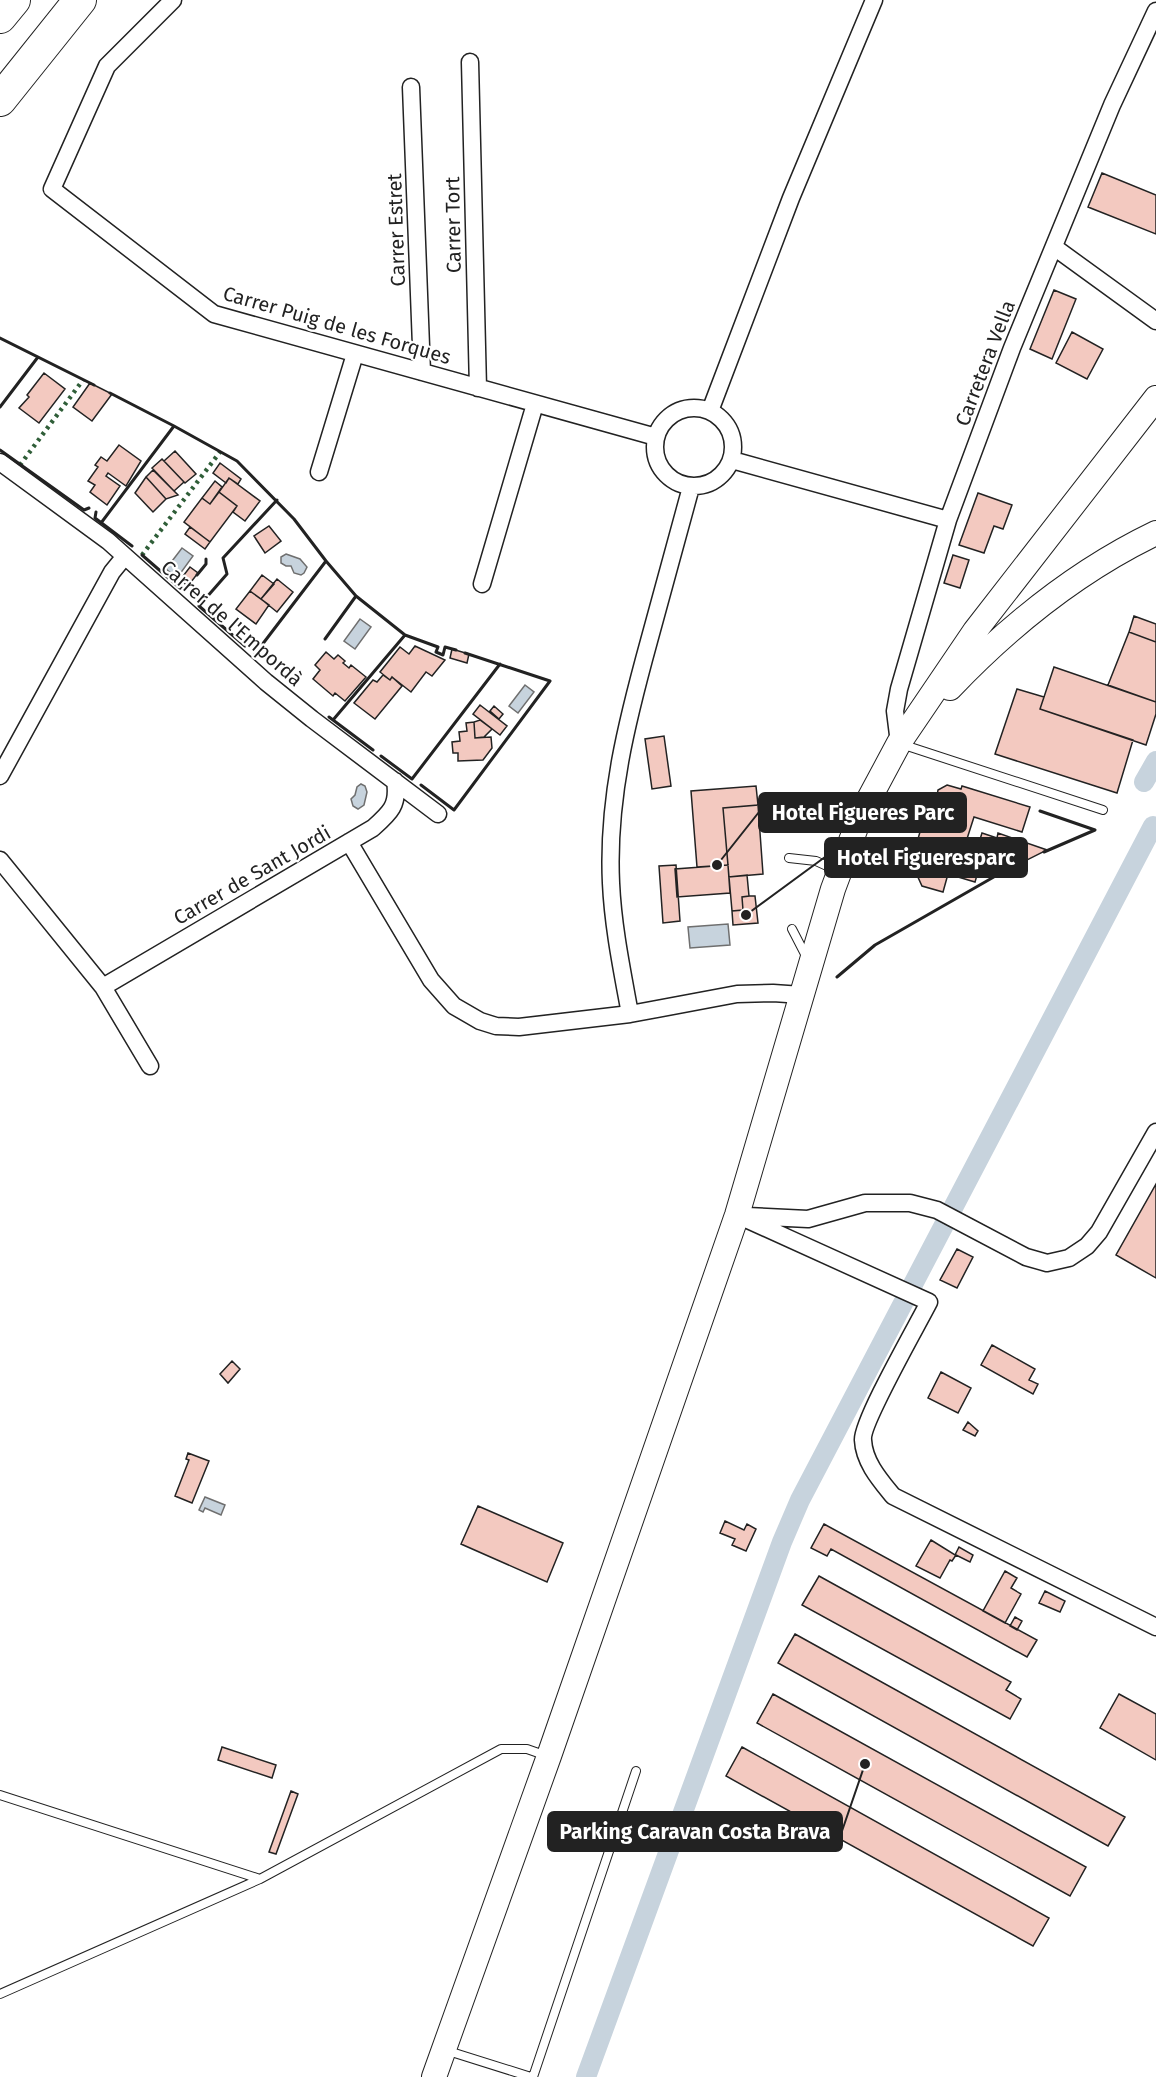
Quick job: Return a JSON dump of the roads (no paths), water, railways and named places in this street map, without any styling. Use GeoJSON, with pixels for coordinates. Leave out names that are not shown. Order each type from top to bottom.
{"type":"FeatureCollection","features":[{"type":"Feature","properties":{"kind":"highway"},"geometry":{"type":"LineString","coordinates":[[0,17],[14,0]]}},
{"type":"Feature","properties":{"kind":"highway"},"geometry":{"type":"LineString","coordinates":[[0,100],[80,0]]}},
{"type":"Feature","properties":{"kind":"main road"},"geometry":{"type":"LineString","coordinates":[[434,2077],[549,1756],[737,1215],[811,965],[840,871],[859,819],[899,743],[975,631],[1156,398]]}},
{"type":"Feature","properties":{"kind":"main road"},"geometry":{"type":"LineString","coordinates":[[917,718],[993,644],[1057,591],[1087,571],[1156,533]]}},
{"type":"Feature","properties":{"kind":"street","name":"Carrer Puig de les Forques"},"geometry":{"type":"LineString","coordinates":[[173,0],[106,66],[52,189],[214,314],[656,437]]}},
{"type":"Feature","properties":{"kind":"street"},"geometry":{"type":"LineString","coordinates":[[710,411],[790,198],[874,0]]}},
{"type":"Feature","properties":{"kind":"street","name":"Carretera Vella"},"geometry":{"type":"LineString","coordinates":[[899,743],[895,711],[899,689],[948,520],[1012,348],[1112,105],[1156,10]]}},
{"type":"Feature","properties":{"kind":"street","name":"Carrer Tort"},"geometry":{"type":"LineString","coordinates":[[470,62],[478,388]]}},
{"type":"Feature","properties":{"kind":"street","name":"Carrer Estret"},"geometry":{"type":"LineString","coordinates":[[411,87],[422,372]]}},
{"type":"Feature","properties":{"kind":"street"},"geometry":{"type":"LineString","coordinates":[[1054,248],[1156,321]]}},
{"type":"Feature","properties":{"kind":"street"},"geometry":{"type":"LineString","coordinates":[[319,472],[356,354]]}},
{"type":"Feature","properties":{"kind":"street"},"geometry":{"type":"LineString","coordinates":[[482,584],[535,404]]}},
{"type":"Feature","properties":{"kind":"street"},"geometry":{"type":"LineString","coordinates":[[697,408],[710,411],[728,426],[734,449],[732,460],[726,472],[716,481],[704,486],[691,487],[678,483],[666,475],[656,458],[656,437],[662,425],[671,415],[683,409],[697,408]]}},
{"type":"Feature","properties":{"kind":"street"},"geometry":{"type":"LineString","coordinates":[[732,460],[948,520]]}},
{"type":"Feature","properties":{"kind":"street","name":"Carrer de l'Empordà"},"geometry":{"type":"LineString","coordinates":[[0,462],[125,556],[266,682],[438,814]]}},
{"type":"Feature","properties":{"kind":"street"},"geometry":{"type":"LineString","coordinates":[[630,1014],[620,958],[611,882],[614,798],[629,711],[691,487]]}},
{"type":"Feature","properties":{"kind":"street"},"geometry":{"type":"LineString","coordinates":[[0,776],[112,572],[125,556]]}},
{"type":"Feature","properties":{"kind":"street","name":"Carrer de Sant Jordi"},"geometry":{"type":"LineString","coordinates":[[103,987],[373,828],[388,815],[396,802],[395,781]]}},
{"type":"Feature","properties":{"kind":"street"},"geometry":{"type":"LineString","coordinates":[[350,842],[431,980],[454,1006],[466,1014],[496,1026],[519,1027],[630,1014],[737,994],[802,995]]}},
{"type":"Feature","properties":{"kind":"street"},"geometry":{"type":"LineString","coordinates":[[0,860],[103,987],[150,1066]]}},
{"type":"Feature","properties":{"kind":"street"},"geometry":{"type":"LineString","coordinates":[[737,1215],[808,1219],[865,1203],[910,1203],[937,1210],[1026,1257],[1047,1263],[1069,1258],[1087,1246],[1099,1232],[1156,1132]]}},
{"type":"Feature","properties":{"kind":"street"},"geometry":{"type":"LineString","coordinates":[[737,1215],[929,1302],[873,1410],[862,1439],[872,1470],[894,1496],[1156,1627]]}},
{"type":"Feature","properties":{"kind":"lane"},"geometry":{"type":"LineString","coordinates":[[899,743],[1103,810]]}},
{"type":"Feature","properties":{"kind":"lane"},"geometry":{"type":"LineString","coordinates":[[787,801],[828,805],[859,819]]}},
{"type":"Feature","properties":{"kind":"lane"},"geometry":{"type":"LineString","coordinates":[[789,858],[816,861],[840,871]]}},
{"type":"Feature","properties":{"kind":"lane"},"geometry":{"type":"LineString","coordinates":[[792,929],[811,965]]}},
{"type":"Feature","properties":{"kind":"lane"},"geometry":{"type":"LineString","coordinates":[[0,1994],[260,1879],[501,1749],[527,1749],[549,1756]]}},
{"type":"Feature","properties":{"kind":"lane"},"geometry":{"type":"LineString","coordinates":[[444,2050],[532,2077],[636,1771]]}},
{"type":"Feature","properties":{"kind":"lane"},"geometry":{"type":"LineString","coordinates":[[0,1796],[260,1879]]}},
{"type":"Feature","properties":{"kind":"waterway"},"geometry":{"type":"LineString","coordinates":[[1144,782],[1156,761]]}},
{"type":"Feature","properties":{"kind":"waterway"},"geometry":{"type":"LineString","coordinates":[[586,2077],[782,1542],[800,1500],[1153,826]]}},
{"type":"Feature","properties":{"kind":"place","name":"Hotel Figueres Parc"},"geometry":{"type":"Point","coordinates":[717,865]}},
{"type":"Feature","properties":{"kind":"place","name":"Hotel Figueresparc"},"geometry":{"type":"Point","coordinates":[746,915]}},
{"type":"Feature","properties":{"kind":"place","name":"Parking Caravan Costa Brava"},"geometry":{"type":"Point","coordinates":[865,1764]}}]}
